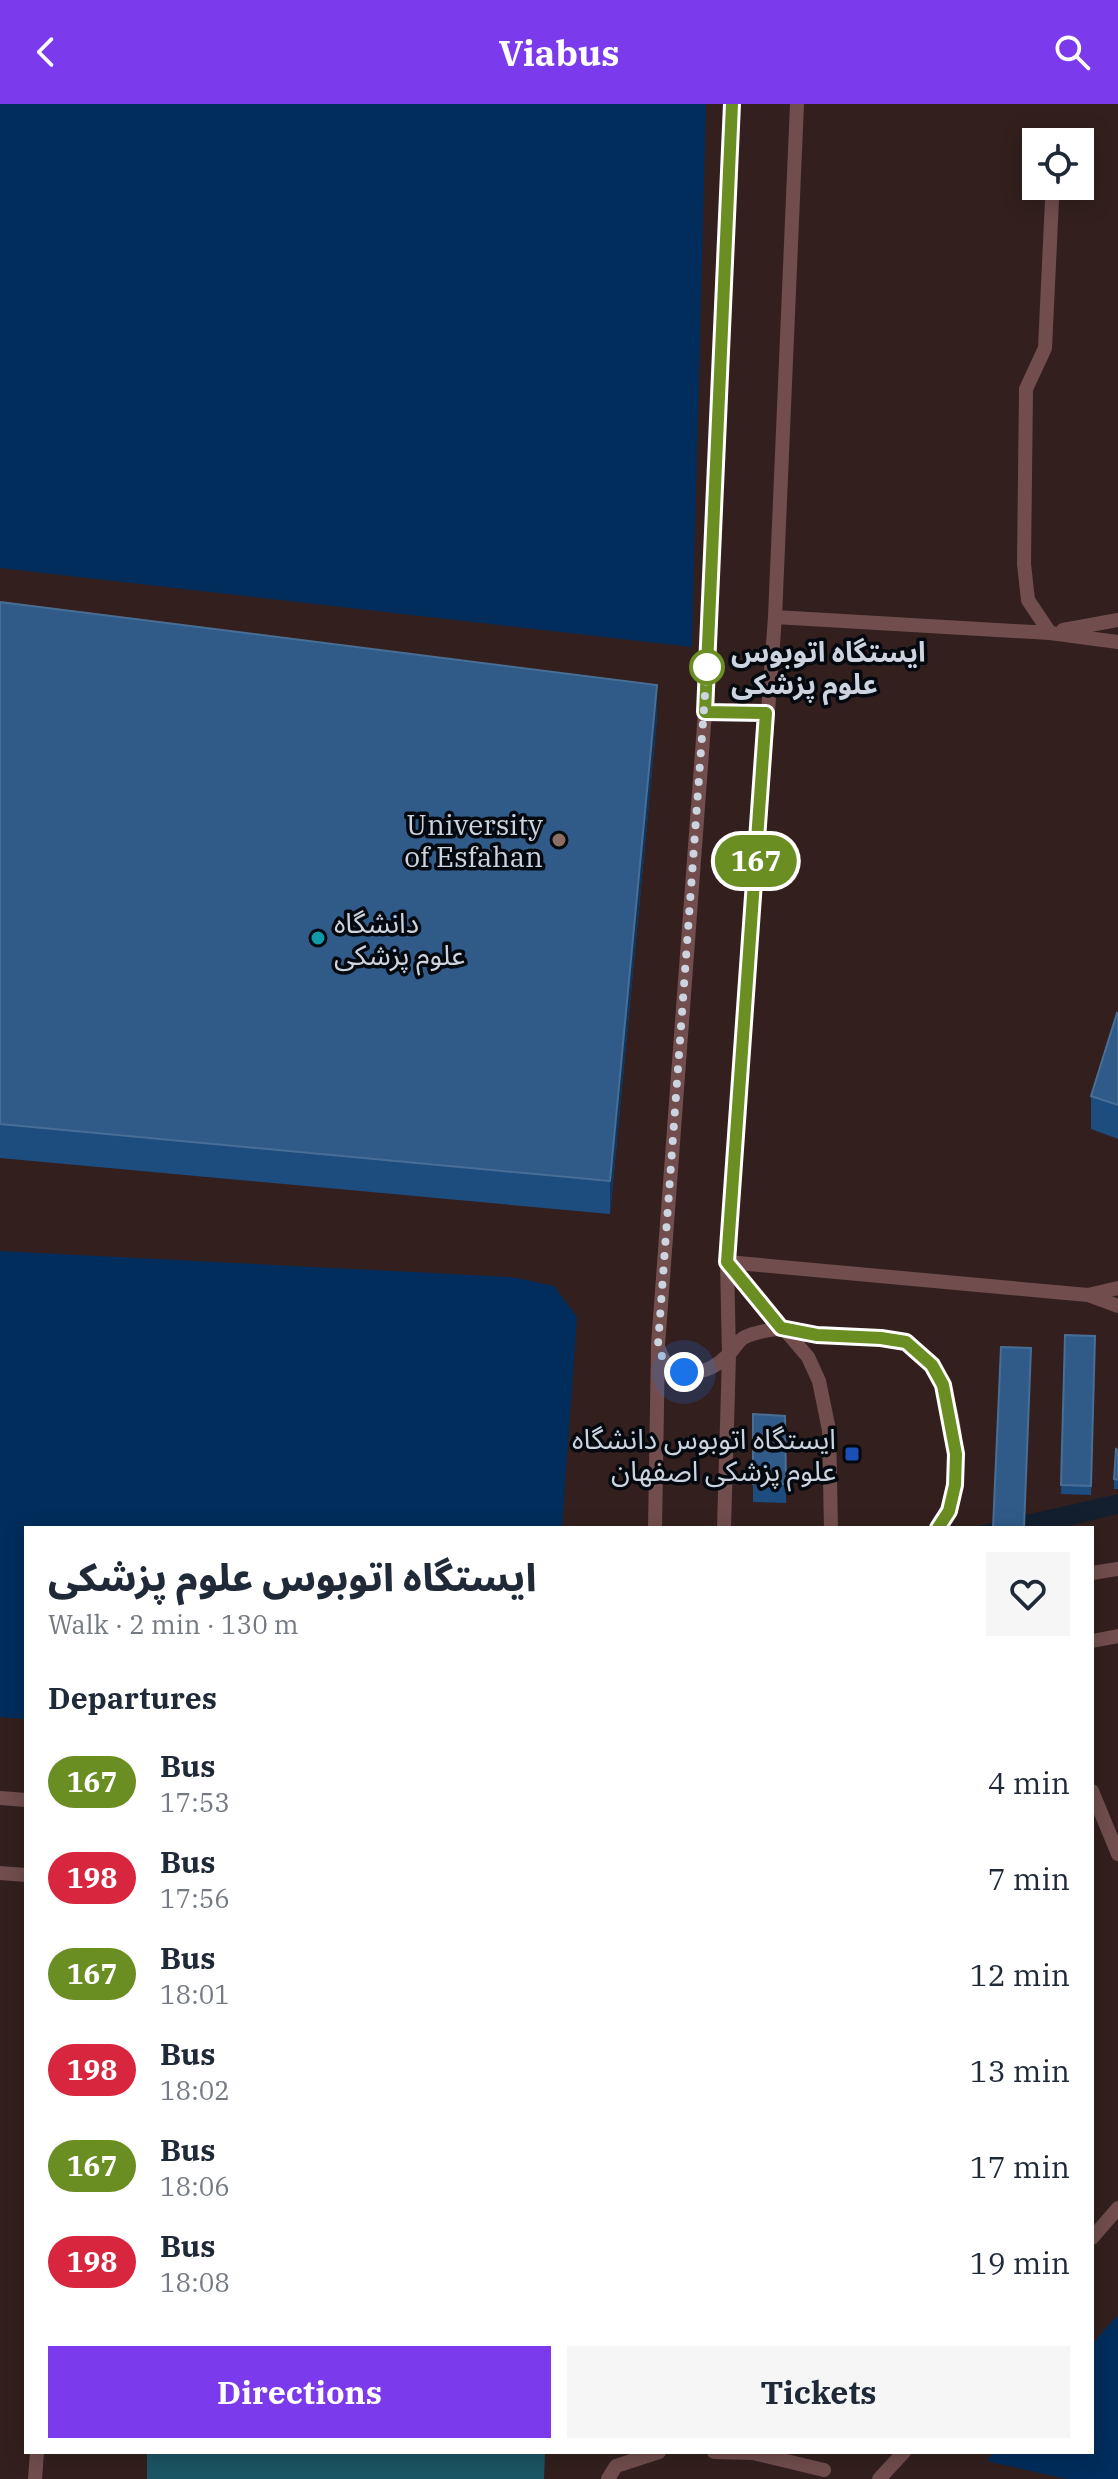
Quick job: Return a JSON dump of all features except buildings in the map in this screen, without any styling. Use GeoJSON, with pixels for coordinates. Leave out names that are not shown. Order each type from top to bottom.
{"type":"FeatureCollection","features":[{"type":"Feature","properties":{"kind":"lane"},"geometry":{"type":"LineString","coordinates":[[655,1526],[658,1345],[705,712],[732,104]]}},
{"type":"Feature","properties":{"kind":"lane"},"geometry":{"type":"LineString","coordinates":[[724,1526],[729,1355],[727,1262],[775,617],[797,104]]}},
{"type":"Feature","properties":{"kind":"lane"},"geometry":{"type":"LineString","coordinates":[[1050,633],[1028,600],[1024,564],[1026,389],[1045,348],[1052,200]]}},
{"type":"Feature","properties":{"kind":"lane"},"geometry":{"type":"LineString","coordinates":[[775,617],[1050,633],[1118,642]]}},
{"type":"Feature","properties":{"kind":"lane"},"geometry":{"type":"LineString","coordinates":[[1050,633],[1118,620]]}},
{"type":"Feature","properties":{"kind":"lane"},"geometry":{"type":"LineString","coordinates":[[705,712],[766,713]]}},
{"type":"Feature","properties":{"kind":"lane"},"geometry":{"type":"LineString","coordinates":[[727,1262],[1088,1295],[1118,1306]]}},
{"type":"Feature","properties":{"kind":"lane"},"geometry":{"type":"LineString","coordinates":[[727,1262],[808,1357],[819,1381],[829,1430],[831,1526]]}},
{"type":"Feature","properties":{"kind":"lane"},"geometry":{"type":"LineString","coordinates":[[1088,1295],[1118,1288]]}},
{"type":"Feature","properties":{"kind":"lane"},"geometry":{"type":"LineString","coordinates":[[658,1345],[664,1362],[684,1372],[704,1371],[729,1355],[743,1337],[781,1328],[817,1335],[906,1342],[932,1365],[943,1385],[956,1454],[955,1485],[949,1511],[939,1526]]}},
{"type":"Feature","properties":{"kind":"lane"},"geometry":{"type":"LineString","coordinates":[[1094,1573],[1118,1569]]}},
{"type":"Feature","properties":{"kind":"lane"},"geometry":{"type":"LineString","coordinates":[[1094,1641],[1118,1636]]}},
{"type":"Feature","properties":{"kind":"lane"},"geometry":{"type":"LineString","coordinates":[[1094,1796],[1118,1854]]}},
{"type":"Feature","properties":{"kind":"lane"},"geometry":{"type":"LineString","coordinates":[[0,1798],[24,1800]]}},
{"type":"Feature","properties":{"kind":"lane"},"geometry":{"type":"LineString","coordinates":[[0,1873],[24,1875]]}},
{"type":"Feature","properties":{"kind":"lane"},"geometry":{"type":"LineString","coordinates":[[1094,2236],[1118,2208]]}},
{"type":"Feature","properties":{"kind":"lane"},"geometry":{"type":"LineString","coordinates":[[35,2479],[37,2454]]}},
{"type":"Feature","properties":{"kind":"lane"},"geometry":{"type":"LineString","coordinates":[[608,2479],[616,2466],[653,2454]]}},
{"type":"Feature","properties":{"kind":"lane"},"geometry":{"type":"LineString","coordinates":[[757,2454],[824,2470]]}},
{"type":"Feature","properties":{"kind":"lane"},"geometry":{"type":"LineString","coordinates":[[879,2479],[902,2454]]}},
{"type":"Feature","properties":{"kind":"shaded area","name":"University of Esfahan"},"geometry":{"type":"Polygon","coordinates":[[[0,104],[1118,104],[1118,1494],[978,1526],[24,1526],[24,2454],[1094,2454],[1094,1526],[1068,1526],[1118,1514],[1118,2479],[0,2479],[0,104]]]}},
{"type":"Feature","properties":{"kind":"shaded area"},"geometry":{"type":"Polygon","coordinates":[[[0,104],[706,104],[692,647],[0,568],[0,104]]]}},
{"type":"Feature","properties":{"kind":"shaded area"},"geometry":{"type":"Polygon","coordinates":[[[0,1251],[512,1277],[554,1286],[577,1317],[562,1526],[24,1526],[24,1719],[0,1717],[0,1251]]]}},
{"type":"Feature","properties":{"kind":"shaded area"},"geometry":{"type":"Polygon","coordinates":[[[1118,2315],[1118,2479],[1067,2479],[986,2461],[992,2454],[1094,2454],[1094,2342],[1118,2315]]]}},
{"type":"Feature","properties":{"kind":"shaded area"},"geometry":{"type":"Polygon","coordinates":[[[147,2454],[545,2454],[544,2479],[147,2479],[147,2454]]]}},
{"type":"Feature","properties":{"kind":"bus line","name":"167"},"geometry":{"type":"LineString","coordinates":[[732,104],[705,712],[766,713],[727,1262],[781,1328],[817,1335],[906,1342],[932,1365],[943,1385],[956,1454],[955,1485],[949,1511],[939,1526]]}},
{"type":"Feature","properties":{"kind":"place","name":"ایستگاه اتوبوس علوم پزشکی"},"geometry":{"type":"Point","coordinates":[707,667]}},
{"type":"Feature","properties":{"kind":"place","name":"University of Esfahan"},"geometry":{"type":"Point","coordinates":[559,840]}},
{"type":"Feature","properties":{"kind":"place","name":"دانشگاه علوم پزشکی"},"geometry":{"type":"Point","coordinates":[318,938]}},
{"type":"Feature","properties":{"kind":"place","name":"ایستگاه اتوبوس دانشگاه علوم پزشکی اصفهان"},"geometry":{"type":"Point","coordinates":[852,1454]}},
{"type":"Feature","properties":{"kind":"route"},"geometry":{"type":"LineString","coordinates":[[684,1372],[664,1362],[658,1345],[707,667]]}}]}
